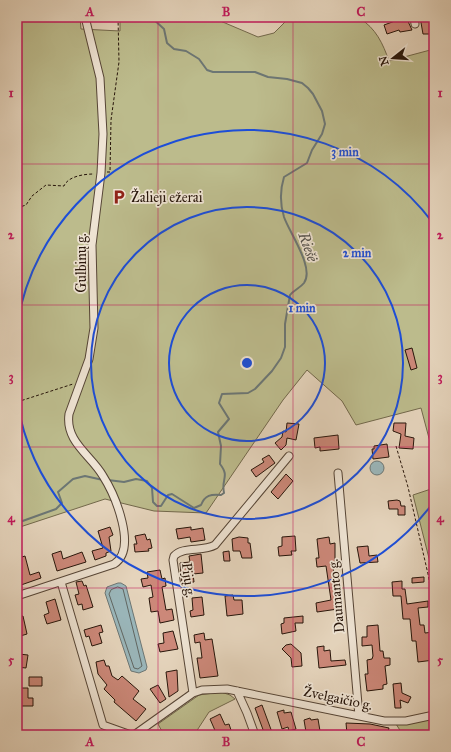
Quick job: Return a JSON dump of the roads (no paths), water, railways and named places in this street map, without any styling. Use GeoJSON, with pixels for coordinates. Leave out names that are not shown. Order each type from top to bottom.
{"type":"FeatureCollection","features":[{"type":"Feature","properties":{"kind":"street","name":"Gulbinų g."},"geometry":{"type":"LineString","coordinates":[[61,582],[114,564],[121,557],[124,543],[123,530],[112,494],[103,476],[73,438],[69,430],[69,414],[89,358],[94,328],[92,245],[101,171],[103,134],[102,90],[85,17]]}},
{"type":"Feature","properties":{"kind":"street","name":"Pijų g."},"geometry":{"type":"LineString","coordinates":[[193,693],[172,560],[174,556],[180,552],[207,548],[215,545],[289,456]]}},
{"type":"Feature","properties":{"kind":"street","name":"Daumanto g."},"geometry":{"type":"LineString","coordinates":[[338,473],[359,716]]}},
{"type":"Feature","properties":{"kind":"street"},"geometry":{"type":"LineString","coordinates":[[17,596],[61,582],[103,725],[133,735],[193,693]]}},
{"type":"Feature","properties":{"kind":"street","name":"Žvelgaičio g."},"geometry":{"type":"LineString","coordinates":[[193,693],[202,690],[227,688],[384,721],[406,721],[434,715]]}},
{"type":"Feature","properties":{"kind":"street"},"geometry":{"type":"LineString","coordinates":[[237,691],[247,713],[254,735]]}},
{"type":"Feature","properties":{"kind":"water"},"geometry":{"type":"Polygon","coordinates":[[[374,461],[380,461],[384,465],[384,471],[380,475],[374,475],[370,471],[370,465],[374,461]]]}},
{"type":"Feature","properties":{"kind":"water"},"geometry":{"type":"Polygon","coordinates":[[[118,583],[126,586],[147,667],[146,670],[139,673],[131,671],[105,593],[107,587],[118,583]]]}},
{"type":"Feature","properties":{"kind":"waterway","name":"Riešė"},"geometry":{"type":"LineString","coordinates":[[108,480],[124,482],[136,479],[147,481],[152,488],[153,502],[157,506],[161,506],[168,495],[172,494],[194,508],[201,505],[206,497],[221,495],[224,493],[223,488],[225,475],[220,464],[221,446],[218,432],[229,419],[219,403],[222,394],[248,393],[255,389],[272,371],[281,358],[285,347],[285,324],[290,295],[304,283],[307,276],[304,259],[284,217],[281,197],[282,187],[284,177],[307,163],[312,150],[322,134],[325,124],[322,111],[313,94],[302,83],[287,79],[268,77],[255,72],[213,72],[207,70],[199,59],[186,51],[174,49],[167,43],[164,29],[151,17]]}},
{"type":"Feature","properties":{"kind":"waterway","name":"Riešė"},"geometry":{"type":"LineString","coordinates":[[17,523],[56,509],[62,503],[58,492],[73,479],[85,476],[103,480]]}},
{"type":"Feature","properties":{"kind":"place","name":"Žalieji ežerai"},"geometry":{"type":"Point","coordinates":[119,197]}}]}
